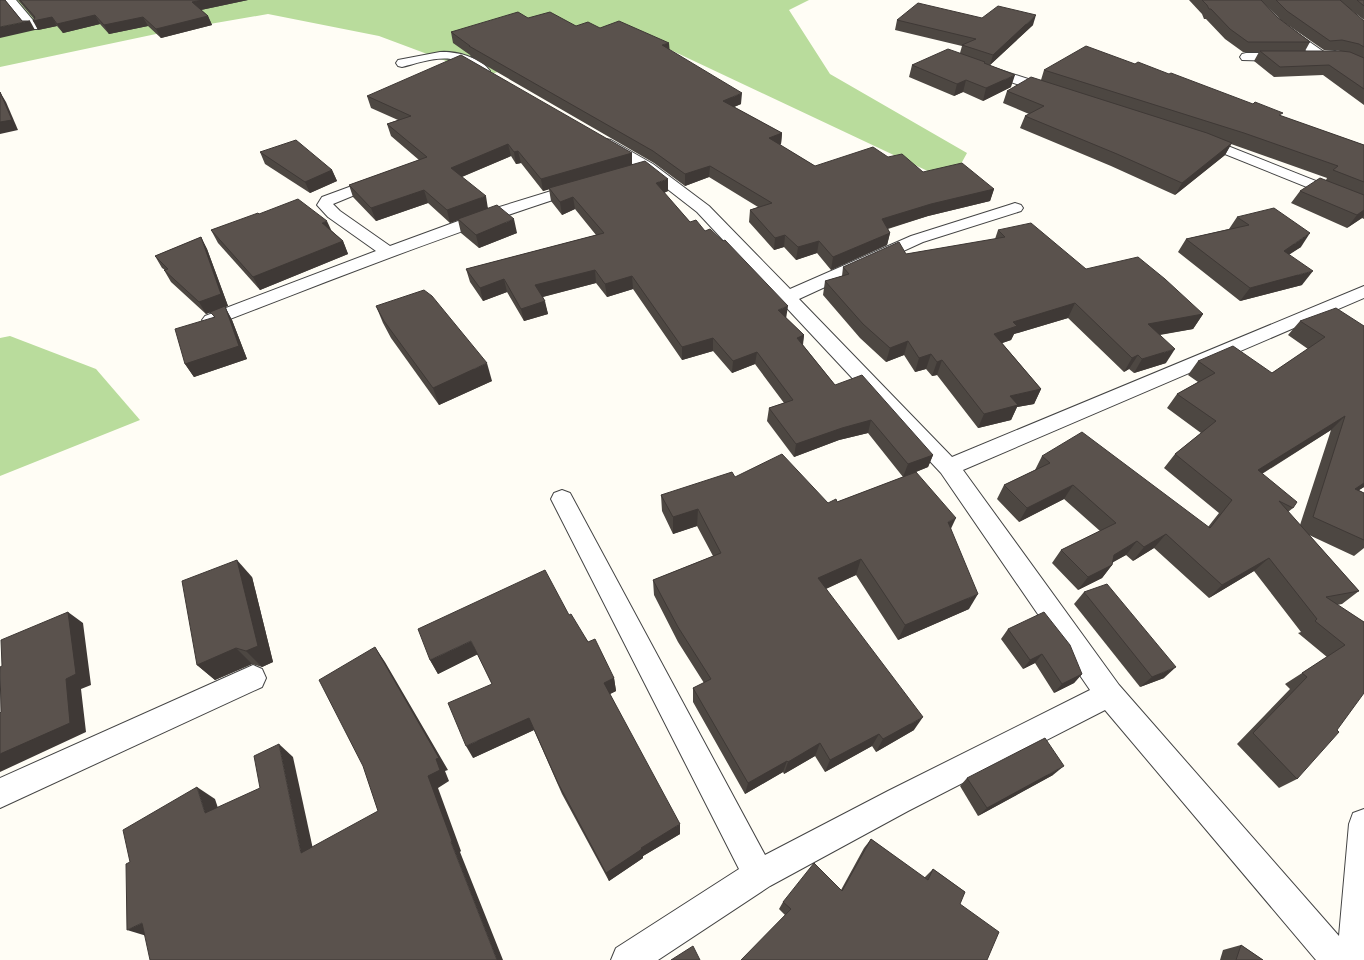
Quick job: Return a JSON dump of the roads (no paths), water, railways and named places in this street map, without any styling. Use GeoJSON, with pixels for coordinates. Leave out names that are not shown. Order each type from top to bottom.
{"type":"FeatureCollection","features":[{"type":"Feature","properties":{"kind":"street"},"geometry":{"type":"LineString","coordinates":[[10,0],[34,26]]}},
{"type":"Feature","properties":{"kind":"street"},"geometry":{"type":"LineString","coordinates":[[1254,0],[1277,24],[1321,56]]}},
{"type":"Feature","properties":{"kind":"street"},"geometry":{"type":"LineString","coordinates":[[402,63],[452,55],[461,58],[503,82]]}},
{"type":"Feature","properties":{"kind":"street"},"geometry":{"type":"LineString","coordinates":[[1246,58],[1342,56],[1362,62]]}},
{"type":"Feature","properties":{"kind":"street"},"geometry":{"type":"LineString","coordinates":[[974,66],[1064,95]]}},
{"type":"Feature","properties":{"kind":"street"},"geometry":{"type":"LineString","coordinates":[[586,132],[648,166],[704,209],[948,467],[1109,694],[1338,960]]}},
{"type":"Feature","properties":{"kind":"street"},"geometry":{"type":"LineString","coordinates":[[1191,136],[1364,205]]}},
{"type":"Feature","properties":{"kind":"street"},"geometry":{"type":"LineString","coordinates":[[625,173],[648,166]]}},
{"type":"Feature","properties":{"kind":"street"},"geometry":{"type":"LineString","coordinates":[[379,180],[327,200],[324,205],[334,214],[388,252]]}},
{"type":"Feature","properties":{"kind":"street"},"geometry":{"type":"LineString","coordinates":[[212,320],[388,252],[526,202],[595,182]]}},
{"type":"Feature","properties":{"kind":"street"},"geometry":{"type":"LineString","coordinates":[[788,297],[917,239],[1015,208]]}},
{"type":"Feature","properties":{"kind":"street"},"geometry":{"type":"LineString","coordinates":[[948,467],[1364,291]]}},
{"type":"Feature","properties":{"kind":"street"},"geometry":{"type":"LineString","coordinates":[[562,499],[759,875]]}},
{"type":"Feature","properties":{"kind":"street"},"geometry":{"type":"LineString","coordinates":[[0,793],[253,678]]}},
{"type":"Feature","properties":{"kind":"street"},"geometry":{"type":"LineString","coordinates":[[628,960],[759,875],[848,827],[1109,694]]}},
{"type":"Feature","properties":{"kind":"street"},"geometry":{"type":"LineString","coordinates":[[1354,960],[1364,824]]}}]}
